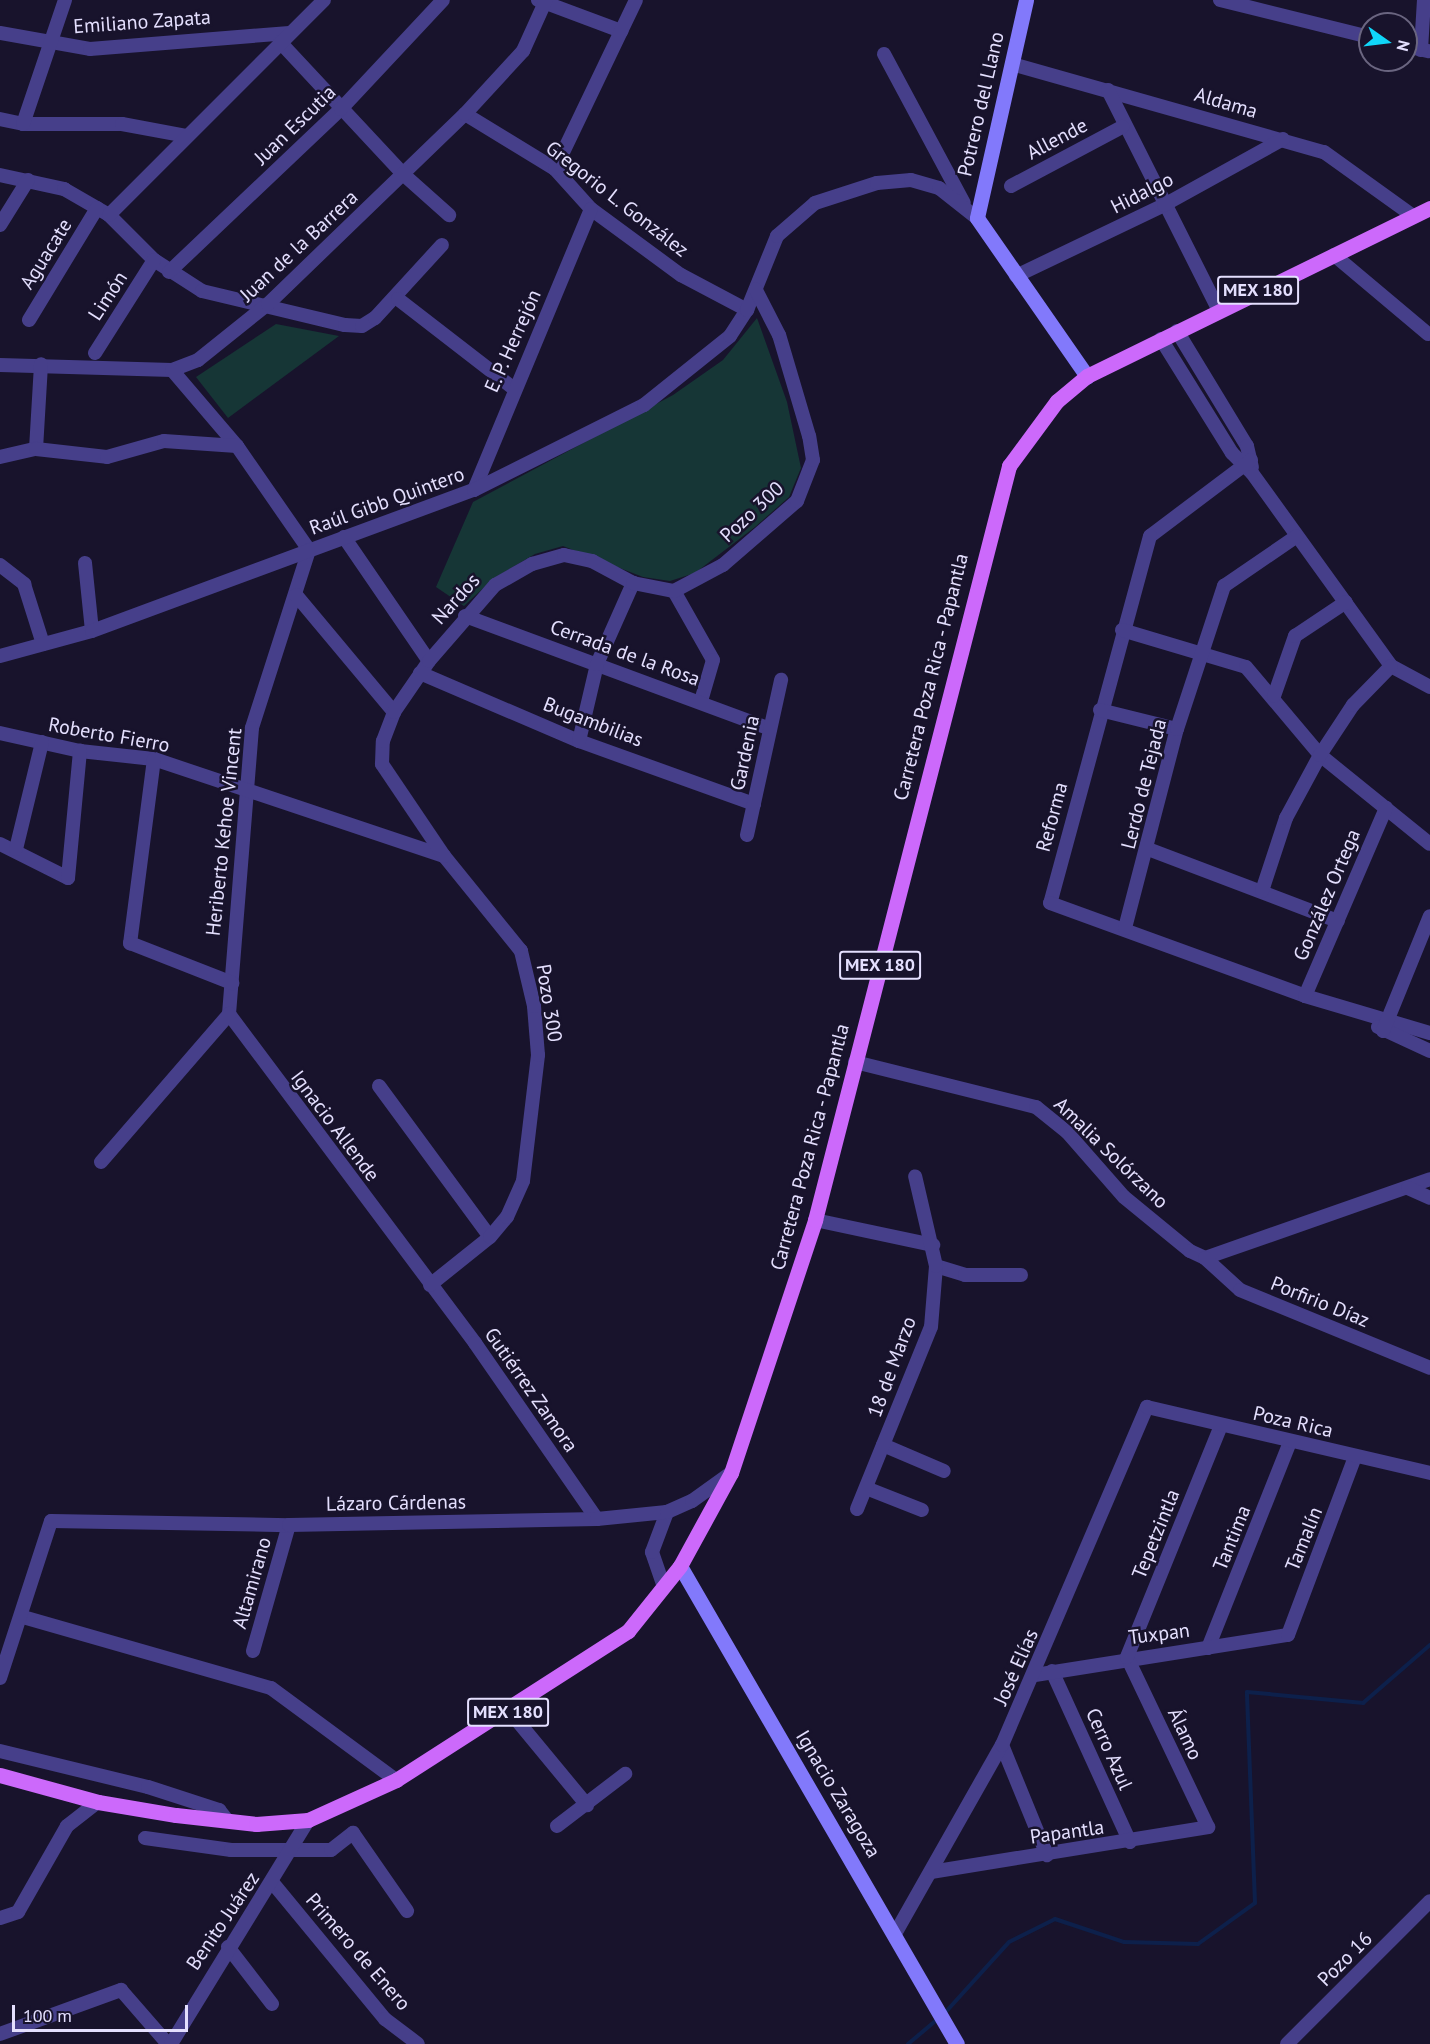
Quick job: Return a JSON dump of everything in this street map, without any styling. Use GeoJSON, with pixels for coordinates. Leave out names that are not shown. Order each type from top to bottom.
{"type":"FeatureCollection","features":[{"type":"Feature","properties":{"kind":"main road","name":"Potrero del Llano"},"geometry":{"type":"LineString","coordinates":[[1026,0],[1012,64],[971,212],[1088,376]]}},
{"type":"Feature","properties":{"kind":"main road","name":"Carretera Poza Rica - Papantla"},"geometry":{"type":"LineString","coordinates":[[0,1775],[98,1802],[227,1821],[309,1820],[396,1780],[510,1712],[628,1631],[680,1566],[731,1473],[815,1220],[1000,489],[1028,436],[1057,401],[1088,376],[1218,309],[1430,208]]}},
{"type":"Feature","properties":{"kind":"main road","name":"Ignacio Zaragoza"},"geometry":{"type":"LineString","coordinates":[[680,1566],[896,1932],[957,2044]]}},
{"type":"Feature","properties":{"kind":"street"},"geometry":{"type":"LineString","coordinates":[[23,124],[66,0]]}},
{"type":"Feature","properties":{"kind":"street"},"geometry":{"type":"LineString","coordinates":[[103,211],[186,136],[324,0]]}},
{"type":"Feature","properties":{"kind":"street","name":"Juan Escutia"},"geometry":{"type":"LineString","coordinates":[[169,273],[341,109],[443,0]]}},
{"type":"Feature","properties":{"kind":"street"},"geometry":{"type":"LineString","coordinates":[[555,169],[636,0]]}},
{"type":"Feature","properties":{"kind":"street"},"geometry":{"type":"LineString","coordinates":[[1220,0],[1358,34]]}},
{"type":"Feature","properties":{"kind":"street"},"geometry":{"type":"LineString","coordinates":[[1424,0],[1426,51]]}},
{"type":"Feature","properties":{"kind":"street"},"geometry":{"type":"LineString","coordinates":[[543,1],[621,31]]}},
{"type":"Feature","properties":{"kind":"street","name":"Juan de la Barrera"},"geometry":{"type":"LineString","coordinates":[[0,365],[41,364],[172,370],[198,360],[268,304],[465,114],[523,51],[543,1]]}},
{"type":"Feature","properties":{"kind":"street","name":"Emiliano Zapata"},"geometry":{"type":"LineString","coordinates":[[0,33],[51,46],[90,50],[285,38]]}},
{"type":"Feature","properties":{"kind":"street"},"geometry":{"type":"LineString","coordinates":[[285,38],[341,109],[403,174],[449,215]]}},
{"type":"Feature","properties":{"kind":"street"},"geometry":{"type":"LineString","coordinates":[[884,54],[971,212]]}},
{"type":"Feature","properties":{"kind":"street","name":"Aldama"},"geometry":{"type":"LineString","coordinates":[[1012,64],[1324,152],[1413,216]]}},
{"type":"Feature","properties":{"kind":"street"},"geometry":{"type":"LineString","coordinates":[[1108,90],[1122,127],[1218,309]]}},
{"type":"Feature","properties":{"kind":"street","name":"Gregorio L. González"},"geometry":{"type":"LineString","coordinates":[[465,114],[555,169],[591,209],[681,275],[747,310]]}},
{"type":"Feature","properties":{"kind":"street"},"geometry":{"type":"LineString","coordinates":[[0,118],[23,124],[122,124],[186,136]]}},
{"type":"Feature","properties":{"kind":"street","name":"Allende"},"geometry":{"type":"LineString","coordinates":[[1011,186],[1122,127]]}},
{"type":"Feature","properties":{"kind":"street","name":"Hidalgo"},"geometry":{"type":"LineString","coordinates":[[1016,276],[1164,205],[1282,139]]}},
{"type":"Feature","properties":{"kind":"street"},"geometry":{"type":"LineString","coordinates":[[0,175],[64,189],[103,211],[154,261],[169,273],[202,291],[362,326],[398,299],[442,245]]}},
{"type":"Feature","properties":{"kind":"street"},"geometry":{"type":"LineString","coordinates":[[0,225],[28,180]]}},
{"type":"Feature","properties":{"kind":"street","name":"Potrero del Llano"},"geometry":{"type":"LineString","coordinates":[[747,310],[777,236],[815,203],[877,183],[911,180],[939,188],[971,212]]}},
{"type":"Feature","properties":{"kind":"street","name":"E. P. Herrejón"},"geometry":{"type":"LineString","coordinates":[[474,490],[513,388],[591,209]]}},
{"type":"Feature","properties":{"kind":"street","name":"Aguacate"},"geometry":{"type":"LineString","coordinates":[[28,320],[103,211]]}},
{"type":"Feature","properties":{"kind":"street"},"geometry":{"type":"LineString","coordinates":[[1334,255],[1428,334]]}},
{"type":"Feature","properties":{"kind":"street","name":"Limón"},"geometry":{"type":"LineString","coordinates":[[94,353],[154,261]]}},
{"type":"Feature","properties":{"kind":"street","name":"Pozo 300"},"geometry":{"type":"LineString","coordinates":[[674,591],[723,565],[797,501],[808,481],[809,436],[779,334],[756,290]]}},
{"type":"Feature","properties":{"kind":"street"},"geometry":{"type":"LineString","coordinates":[[398,299],[513,388]]}},
{"type":"Feature","properties":{"kind":"street","name":"Raúl Gibb Quintero"},"geometry":{"type":"LineString","coordinates":[[0,656],[92,631],[474,490],[644,405],[697,366],[730,336],[747,310]]}},
{"type":"Feature","properties":{"kind":"street"},"geometry":{"type":"LineString","coordinates":[[1177,332],[1219,400],[1249,465]]}},
{"type":"Feature","properties":{"kind":"street"},"geometry":{"type":"LineString","coordinates":[[1161,339],[1204,408],[1249,465],[1391,666],[1430,687]]}},
{"type":"Feature","properties":{"kind":"street"},"geometry":{"type":"LineString","coordinates":[[36,449],[41,364]]}},
{"type":"Feature","properties":{"kind":"street"},"geometry":{"type":"LineString","coordinates":[[172,370],[237,446],[309,550]]}},
{"type":"Feature","properties":{"kind":"street"},"geometry":{"type":"LineString","coordinates":[[1204,408],[1219,400]]}},
{"type":"Feature","properties":{"kind":"street"},"geometry":{"type":"LineString","coordinates":[[0,457],[36,449],[107,457],[164,441],[237,446]]}},
{"type":"Feature","properties":{"kind":"street","name":"Reforma"},"geometry":{"type":"LineString","coordinates":[[1249,465],[1150,536],[1100,710],[1050,903],[1125,928],[1362,1016],[1385,1025],[1430,1051]]}},
{"type":"Feature","properties":{"kind":"street","name":"Lerdo de Tejada"},"geometry":{"type":"LineString","coordinates":[[1125,928],[1148,849],[1178,729],[1224,586],[1297,536]]}},
{"type":"Feature","properties":{"kind":"street"},"geometry":{"type":"LineString","coordinates":[[344,537],[425,667]]}},
{"type":"Feature","properties":{"kind":"street","name":"Heriberto Kehoe Vincent"},"geometry":{"type":"LineString","coordinates":[[232,983],[244,790],[252,728],[309,550]]}},
{"type":"Feature","properties":{"kind":"street","name":"Nardos"},"geometry":{"type":"LineString","coordinates":[[425,667],[465,616],[495,585],[532,564],[564,555],[592,561],[633,583]]}},
{"type":"Feature","properties":{"kind":"street"},"geometry":{"type":"LineString","coordinates":[[85,563],[92,631]]}},
{"type":"Feature","properties":{"kind":"street"},"geometry":{"type":"LineString","coordinates":[[0,565],[24,584],[43,644]]}},
{"type":"Feature","properties":{"kind":"street"},"geometry":{"type":"LineString","coordinates":[[579,741],[597,664],[633,583],[674,591],[712,660],[701,701]]}},
{"type":"Feature","properties":{"kind":"street"},"geometry":{"type":"LineString","coordinates":[[296,595],[394,712]]}},
{"type":"Feature","properties":{"kind":"street"},"geometry":{"type":"LineString","coordinates":[[1274,696],[1295,636],[1346,602]]}},
{"type":"Feature","properties":{"kind":"street","name":"Cerrada de la Rosa"},"geometry":{"type":"LineString","coordinates":[[465,616],[701,701],[770,729]]}},
{"type":"Feature","properties":{"kind":"street"},"geometry":{"type":"LineString","coordinates":[[1122,630],[1202,651],[1246,667],[1274,696],[1320,755],[1430,844]]}},
{"type":"Feature","properties":{"kind":"street"},"geometry":{"type":"LineString","coordinates":[[1262,891],[1286,818],[1320,755],[1353,705],[1391,666]]}},
{"type":"Feature","properties":{"kind":"street","name":"Pozo 300"},"geometry":{"type":"LineString","coordinates":[[425,667],[394,712],[380,754],[382,764],[444,856],[521,951],[534,1006],[538,1055],[523,1181],[507,1217],[490,1237],[430,1285]]}},
{"type":"Feature","properties":{"kind":"street","name":"Bugambilias"},"geometry":{"type":"LineString","coordinates":[[425,667],[579,741],[754,804]]}},
{"type":"Feature","properties":{"kind":"street","name":"Gardenia"},"geometry":{"type":"LineString","coordinates":[[747,835],[781,680]]}},
{"type":"Feature","properties":{"kind":"street"},"geometry":{"type":"LineString","coordinates":[[1100,710],[1178,729]]}},
{"type":"Feature","properties":{"kind":"street","name":"Roberto Fierro"},"geometry":{"type":"LineString","coordinates":[[0,733],[80,751],[154,759],[444,856]]}},
{"type":"Feature","properties":{"kind":"street"},"geometry":{"type":"LineString","coordinates":[[16,849],[42,742]]}},
{"type":"Feature","properties":{"kind":"street"},"geometry":{"type":"LineString","coordinates":[[0,844],[16,849],[68,878],[80,751]]}},
{"type":"Feature","properties":{"kind":"street"},"geometry":{"type":"LineString","coordinates":[[101,1162],[229,1014],[232,983],[130,944],[154,759]]}},
{"type":"Feature","properties":{"kind":"street","name":"González Ortega"},"geometry":{"type":"LineString","coordinates":[[1305,996],[1386,808]]}},
{"type":"Feature","properties":{"kind":"street"},"geometry":{"type":"LineString","coordinates":[[1148,849],[1338,921]]}},
{"type":"Feature","properties":{"kind":"street"},"geometry":{"type":"LineString","coordinates":[[1385,1025],[1430,916]]}},
{"type":"Feature","properties":{"kind":"street","name":"Ignacio Allende"},"geometry":{"type":"LineString","coordinates":[[229,1014],[430,1285]]}},
{"type":"Feature","properties":{"kind":"street","name":"Reforma"},"geometry":{"type":"LineString","coordinates":[[1385,1025],[1430,1033]]}},
{"type":"Feature","properties":{"kind":"street","name":"Amalia Solórzano"},"geometry":{"type":"LineString","coordinates":[[855,1062],[1036,1107],[1067,1132],[1124,1197],[1190,1251],[1205,1258]]}},
{"type":"Feature","properties":{"kind":"street"},"geometry":{"type":"LineString","coordinates":[[379,1086],[490,1237]]}},
{"type":"Feature","properties":{"kind":"street","name":"18 de Marzo"},"geometry":{"type":"LineString","coordinates":[[857,1509],[931,1327],[936,1266],[933,1245],[915,1176]]}},
{"type":"Feature","properties":{"kind":"street"},"geometry":{"type":"LineString","coordinates":[[1205,1258],[1430,1179]]}},
{"type":"Feature","properties":{"kind":"street"},"geometry":{"type":"LineString","coordinates":[[1408,1188],[1430,1198]]}},
{"type":"Feature","properties":{"kind":"street"},"geometry":{"type":"LineString","coordinates":[[815,1220],[933,1245]]}},
{"type":"Feature","properties":{"kind":"street","name":"Porfirio Díaz"},"geometry":{"type":"LineString","coordinates":[[1205,1258],[1240,1290],[1430,1368]]}},
{"type":"Feature","properties":{"kind":"street"},"geometry":{"type":"LineString","coordinates":[[936,1266],[965,1275],[1021,1275]]}},
{"type":"Feature","properties":{"kind":"street","name":"Gutiérrez Zamora"},"geometry":{"type":"LineString","coordinates":[[430,1285],[597,1519]]}},
{"type":"Feature","properties":{"kind":"street","name":"Poza Rica"},"geometry":{"type":"LineString","coordinates":[[1147,1407],[1430,1473]]}},
{"type":"Feature","properties":{"kind":"street","name":"José Elías"},"geometry":{"type":"LineString","coordinates":[[896,1932],[1002,1745],[1035,1675],[1147,1407]]}},
{"type":"Feature","properties":{"kind":"street","name":"Tepetzintla"},"geometry":{"type":"LineString","coordinates":[[1127,1657],[1221,1425]]}},
{"type":"Feature","properties":{"kind":"street","name":"Tantima"},"geometry":{"type":"LineString","coordinates":[[1208,1648],[1290,1442]]}},
{"type":"Feature","properties":{"kind":"street"},"geometry":{"type":"LineString","coordinates":[[883,1445],[944,1471]]}},
{"type":"Feature","properties":{"kind":"street","name":"Tamalín"},"geometry":{"type":"LineString","coordinates":[[1288,1635],[1355,1457]]}},
{"type":"Feature","properties":{"kind":"street","name":"Lázaro Cárdenas"},"geometry":{"type":"LineString","coordinates":[[23,1617],[51,1521],[289,1525],[597,1519],[667,1512],[692,1502],[731,1473]]}},
{"type":"Feature","properties":{"kind":"street"},"geometry":{"type":"LineString","coordinates":[[867,1488],[922,1510]]}},
{"type":"Feature","properties":{"kind":"street"},"geometry":{"type":"LineString","coordinates":[[664,1587],[652,1552],[667,1512]]}},
{"type":"Feature","properties":{"kind":"street","name":"Altamirano"},"geometry":{"type":"LineString","coordinates":[[253,1651],[289,1525]]}},
{"type":"Feature","properties":{"kind":"street"},"geometry":{"type":"LineString","coordinates":[[0,1678],[23,1617],[271,1688],[396,1780]]}},
{"type":"Feature","properties":{"kind":"street","name":"Tuxpan"},"geometry":{"type":"LineString","coordinates":[[1035,1675],[1127,1657],[1208,1648],[1288,1635]]}},
{"type":"Feature","properties":{"kind":"street","name":"Álamo"},"geometry":{"type":"LineString","coordinates":[[1127,1657],[1208,1827]]}},
{"type":"Feature","properties":{"kind":"street","name":"Cerro Azul"},"geometry":{"type":"LineString","coordinates":[[1052,1671],[1130,1842]]}},
{"type":"Feature","properties":{"kind":"street"},"geometry":{"type":"LineString","coordinates":[[510,1712],[587,1805]]}},
{"type":"Feature","properties":{"kind":"street"},"geometry":{"type":"LineString","coordinates":[[1002,1745],[1047,1855]]}},
{"type":"Feature","properties":{"kind":"street"},"geometry":{"type":"LineString","coordinates":[[0,1751],[148,1787],[219,1810],[227,1821]]}},
{"type":"Feature","properties":{"kind":"street"},"geometry":{"type":"LineString","coordinates":[[557,1826],[625,1774]]}},
{"type":"Feature","properties":{"kind":"street"},"geometry":{"type":"LineString","coordinates":[[132,1807],[148,1787]]}},
{"type":"Feature","properties":{"kind":"street"},"geometry":{"type":"LineString","coordinates":[[0,1918],[18,1912],[67,1827],[98,1802]]}},
{"type":"Feature","properties":{"kind":"street","name":"Benito Juárez"},"geometry":{"type":"LineString","coordinates":[[170,2044],[228,1947],[294,1851],[309,1820]]}},
{"type":"Feature","properties":{"kind":"street","name":"Papantla"},"geometry":{"type":"LineString","coordinates":[[931,1872],[1130,1842],[1208,1827]]}},
{"type":"Feature","properties":{"kind":"street"},"geometry":{"type":"LineString","coordinates":[[145,1838],[210,1848],[294,1851],[331,1850],[353,1833],[407,1911]]}},
{"type":"Feature","properties":{"kind":"street","name":"Primero de Enero"},"geometry":{"type":"LineString","coordinates":[[272,1882],[385,2019],[418,2044]]}},
{"type":"Feature","properties":{"kind":"street","name":"Pozo 16"},"geometry":{"type":"LineString","coordinates":[[1287,2044],[1430,1901]]}},
{"type":"Feature","properties":{"kind":"street"},"geometry":{"type":"LineString","coordinates":[[228,1947],[272,2004]]}},
{"type":"Feature","properties":{"kind":"street"},"geometry":{"type":"LineString","coordinates":[[0,2034],[122,1990],[170,2044]]}},
{"type":"Feature","properties":{"kind":"green space"},"geometry":{"type":"Polygon","coordinates":[[[757,318],[787,402],[801,468],[789,497],[755,527],[695,573],[670,581],[643,577],[563,546],[535,554],[494,578],[464,606],[436,587],[473,502],[673,395],[723,360],[757,318]]]}},
{"type":"Feature","properties":{"kind":"green space"},"geometry":{"type":"Polygon","coordinates":[[[276,324],[339,336],[228,418],[196,377],[276,324]]]}},
{"type":"Feature","properties":{"kind":"waterway"},"geometry":{"type":"LineString","coordinates":[[943,2015],[1009,1942],[1055,1919],[1124,1942],[1198,1944],[1255,1903],[1247,1692],[1363,1703],[1430,1645]]}},
{"type":"Feature","properties":{"kind":"waterway"},"geometry":{"type":"LineString","coordinates":[[908,2044],[937,2020]]}}]}
